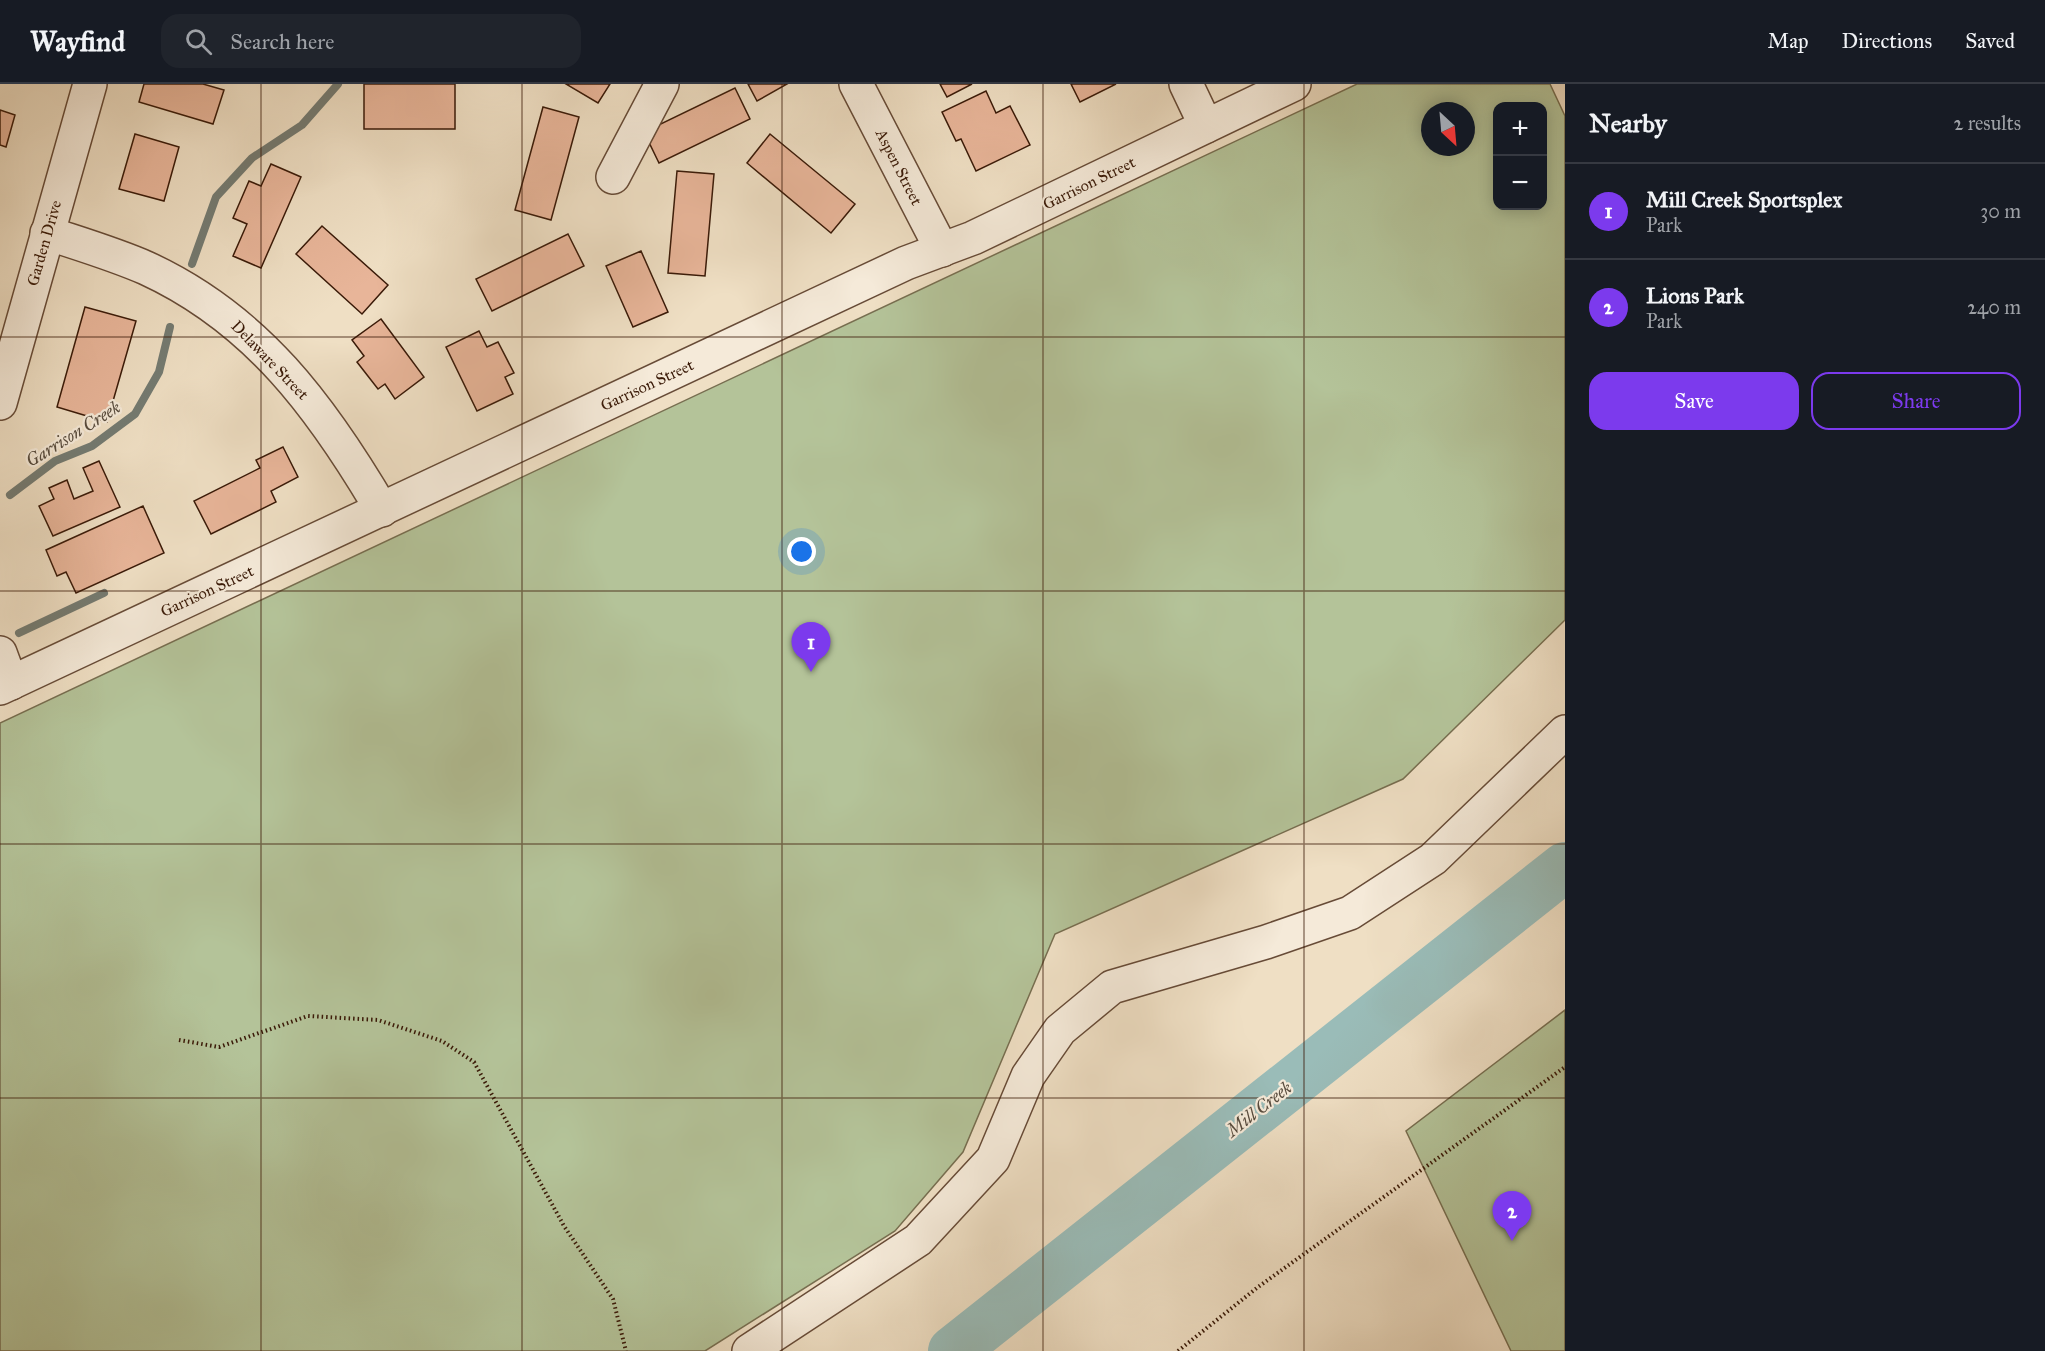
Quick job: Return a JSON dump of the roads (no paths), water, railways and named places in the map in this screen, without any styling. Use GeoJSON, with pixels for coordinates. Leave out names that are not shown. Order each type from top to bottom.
{"type":"FeatureCollection","features":[{"type":"Feature","properties":{"kind":"street","name":"Garden Drive"},"geometry":{"type":"LineString","coordinates":[[0,403],[90,84]]}},
{"type":"Feature","properties":{"kind":"street"},"geometry":{"type":"LineString","coordinates":[[612,177],[662,84]]}},
{"type":"Feature","properties":{"kind":"street","name":"Aspen Street"},"geometry":{"type":"LineString","coordinates":[[856,84],[942,250]]}},
{"type":"Feature","properties":{"kind":"street"},"geometry":{"type":"LineString","coordinates":[[1186,84],[1206,126]]}},
{"type":"Feature","properties":{"kind":"street","name":"Garrison Street"},"geometry":{"type":"LineString","coordinates":[[4,674],[382,510],[906,263],[973,238],[1294,84]]}},
{"type":"Feature","properties":{"kind":"street","name":"Delaware Street"},"geometry":{"type":"LineString","coordinates":[[47,233],[146,268],[197,295],[240,326],[281,366],[320,412],[382,510]]}},
{"type":"Feature","properties":{"kind":"street"},"geometry":{"type":"LineString","coordinates":[[749,1351],[918,1240],[993,1159],[1028,1076],[1060,1030],[1112,987],[1266,942],[1350,913],[1433,860],[1565,732]]}},
{"type":"Feature","properties":{"kind":"waterway","name":"Garrison Creek"},"geometry":{"type":"LineString","coordinates":[[192,264],[216,197],[252,158],[302,125],[338,84]]}},
{"type":"Feature","properties":{"kind":"waterway","name":"Garrison Creek"},"geometry":{"type":"LineString","coordinates":[[10,495],[55,461],[92,446],[135,414],[159,372],[170,327]]}},
{"type":"Feature","properties":{"kind":"waterway"},"geometry":{"type":"LineString","coordinates":[[19,633],[104,593]]}},
{"type":"Feature","properties":{"kind":"waterway","name":"Mill Creek"},"geometry":{"type":"LineString","coordinates":[[953,1351],[1565,867]]}},
{"type":"Feature","properties":{"kind":"place","name":"Mill Creek Sportsplex"},"geometry":{"type":"Point","coordinates":[811,672]}},
{"type":"Feature","properties":{"kind":"place","name":"Lions Park"},"geometry":{"type":"Point","coordinates":[1512,1241]}}]}
